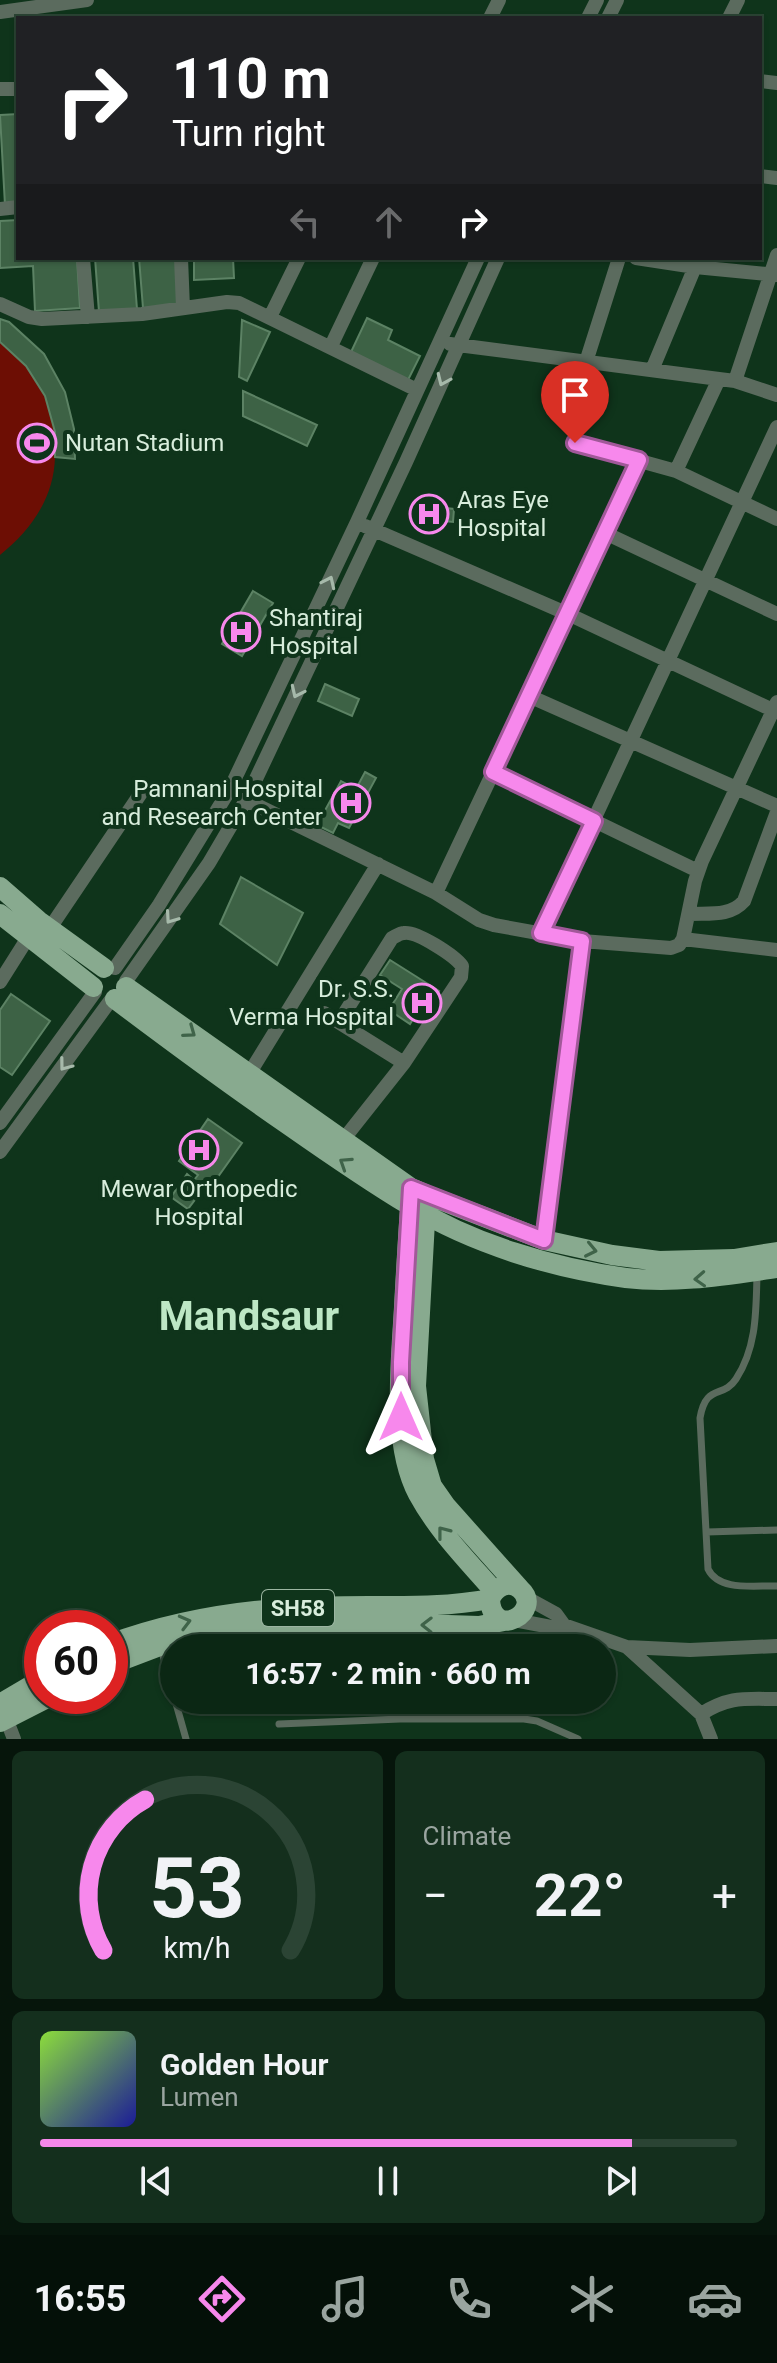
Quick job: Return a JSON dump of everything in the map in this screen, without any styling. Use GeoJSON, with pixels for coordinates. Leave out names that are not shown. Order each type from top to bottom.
{"type":"FeatureCollection","features":[{"type":"Feature","properties":{"kind":"main road"},"geometry":{"type":"LineString","coordinates":[[0,887],[216,1075],[470,1235],[545,1261],[627,1278],[661,1280],[705,1279],[763,1265],[777,1252]]}},
{"type":"Feature","properties":{"kind":"main road"},"geometry":{"type":"LineString","coordinates":[[0,914],[29,936],[249,1074],[343,1140],[418,1201],[544,1240],[612,1255],[659,1261],[734,1259],[763,1265]]}},
{"type":"Feature","properties":{"kind":"main road"},"geometry":{"type":"LineString","coordinates":[[418,1201],[416,1386],[424,1459],[432,1486],[446,1506],[523,1593],[526,1606],[522,1615],[509,1620],[496,1616],[490,1609],[492,1595],[437,1525],[410,1475],[405,1452],[401,1417],[401,1362],[418,1201]]}},
{"type":"Feature","properties":{"kind":"main road","name":"SH58"},"geometry":{"type":"LineString","coordinates":[[128,1637],[201,1618],[257,1610],[457,1605],[492,1595],[502,1585],[511,1585],[523,1593]]}},
{"type":"Feature","properties":{"kind":"main road","name":"SH58"},"geometry":{"type":"LineString","coordinates":[[217,1634],[245,1628],[416,1624],[479,1626],[509,1620]]}},
{"type":"Feature","properties":{"kind":"main road","name":"SH58"},"geometry":{"type":"LineString","coordinates":[[128,1658],[160,1646]]}},
{"type":"Feature","properties":{"kind":"main road"},"geometry":{"type":"LineString","coordinates":[[2,1713],[24,1694]]}},
{"type":"Feature","properties":{"kind":"main road"},"geometry":{"type":"LineString","coordinates":[[2,1713],[24,1705]]}},
{"type":"Feature","properties":{"kind":"street"},"geometry":{"type":"LineString","coordinates":[[0,12],[87,0]]}},
{"type":"Feature","properties":{"kind":"street"},"geometry":{"type":"LineString","coordinates":[[735,381],[774,274],[777,255]]}},
{"type":"Feature","properties":{"kind":"street"},"geometry":{"type":"LineString","coordinates":[[83,260],[88,317]]}},
{"type":"Feature","properties":{"kind":"street"},"geometry":{"type":"LineString","coordinates":[[181,260],[183,308]]}},
{"type":"Feature","properties":{"kind":"street"},"geometry":{"type":"LineString","coordinates":[[270,317],[298,260]]}},
{"type":"Feature","properties":{"kind":"street"},"geometry":{"type":"LineString","coordinates":[[331,346],[372,260]]}},
{"type":"Feature","properties":{"kind":"street"},"geometry":{"type":"LineString","coordinates":[[0,1152],[110,985],[230,789],[477,260]]}},
{"type":"Feature","properties":{"kind":"street"},"geometry":{"type":"LineString","coordinates":[[0,1123],[209,863],[246,800],[497,260]]}},
{"type":"Feature","properties":{"kind":"street"},"geometry":{"type":"LineString","coordinates":[[586,362],[618,260]]}},
{"type":"Feature","properties":{"kind":"street"},"geometry":{"type":"LineString","coordinates":[[660,260],[774,274]]}},
{"type":"Feature","properties":{"kind":"street"},"geometry":{"type":"LineString","coordinates":[[652,370],[697,263]]}},
{"type":"Feature","properties":{"kind":"street"},"geometry":{"type":"LineString","coordinates":[[0,304],[29,317],[42,319],[142,314],[239,303],[417,390]]}},
{"type":"Feature","properties":{"kind":"street"},"geometry":{"type":"LineString","coordinates":[[439,343],[735,381],[777,395]]}},
{"type":"Feature","properties":{"kind":"street"},"geometry":{"type":"LineString","coordinates":[[676,471],[719,379]]}},
{"type":"Feature","properties":{"kind":"street"},"geometry":{"type":"LineString","coordinates":[[541,933],[777,427]]}},
{"type":"Feature","properties":{"kind":"street"},"geometry":{"type":"LineString","coordinates":[[575,443],[676,471],[777,519]]}},
{"type":"Feature","properties":{"kind":"street"},"geometry":{"type":"LineString","coordinates":[[436,893],[639,460]]}},
{"type":"Feature","properties":{"kind":"street"},"geometry":{"type":"LineString","coordinates":[[246,800],[436,893],[479,920],[582,941],[671,948],[683,939],[698,871],[776,708],[357,522]]}},
{"type":"Feature","properties":{"kind":"street"},"geometry":{"type":"LineString","coordinates":[[605,533],[777,614]]}},
{"type":"Feature","properties":{"kind":"street"},"geometry":{"type":"LineString","coordinates":[[529,696],[777,806]]}},
{"type":"Feature","properties":{"kind":"street"},"geometry":{"type":"LineString","coordinates":[[493,772],[698,871]]}},
{"type":"Feature","properties":{"kind":"street"},"geometry":{"type":"LineString","coordinates":[[50,928],[145,787]]}},
{"type":"Feature","properties":{"kind":"street"},"geometry":{"type":"LineString","coordinates":[[690,914],[728,912],[737,909],[744,901],[777,812]]}},
{"type":"Feature","properties":{"kind":"street"},"geometry":{"type":"LineString","coordinates":[[249,1074],[378,864]]}},
{"type":"Feature","properties":{"kind":"street"},"geometry":{"type":"LineString","coordinates":[[339,1022],[392,938],[402,932],[414,934],[457,958],[462,966],[461,977],[404,1063],[343,1140]]}},
{"type":"Feature","properties":{"kind":"street"},"geometry":{"type":"LineString","coordinates":[[0,982],[29,936]]}},
{"type":"Feature","properties":{"kind":"street"},"geometry":{"type":"LineString","coordinates":[[683,939],[777,950]]}},
{"type":"Feature","properties":{"kind":"street"},"geometry":{"type":"LineString","coordinates":[[544,1240],[582,941]]}},
{"type":"Feature","properties":{"kind":"street"},"geometry":{"type":"LineString","coordinates":[[324,1013],[404,1063]]}},
{"type":"Feature","properties":{"kind":"street"},"geometry":{"type":"LineString","coordinates":[[523,1593],[556,1614],[564,1625]]}},
{"type":"Feature","properties":{"kind":"street"},"geometry":{"type":"LineString","coordinates":[[509,1620],[551,1627],[564,1625],[627,1647],[690,1650],[777,1646]]}},
{"type":"Feature","properties":{"kind":"street"},"geometry":{"type":"LineString","coordinates":[[627,1647],[701,1714],[711,1739]]}},
{"type":"Feature","properties":{"kind":"street"},"geometry":{"type":"LineString","coordinates":[[701,1714],[734,1699],[777,1699]]}},
{"type":"Feature","properties":{"kind":"street"},"geometry":{"type":"LineString","coordinates":[[2,1713],[14,1739]]}},
{"type":"Feature","properties":{"kind":"lane"},"geometry":{"type":"LineString","coordinates":[[763,1265],[756,1323],[746,1357],[736,1380],[729,1387],[711,1394],[702,1406],[700,1418],[708,1569],[714,1579],[735,1585],[777,1586]]}},
{"type":"Feature","properties":{"kind":"lane"},"geometry":{"type":"LineString","coordinates":[[707,1532],[777,1530]]}},
{"type":"Feature","properties":{"kind":"lane"},"geometry":{"type":"LineString","coordinates":[[179,1714],[186,1739]]}},
{"type":"Feature","properties":{"kind":"lane"},"geometry":{"type":"LineString","coordinates":[[279,1724],[400,1719],[524,1719],[537,1721],[578,1739]]}},
{"type":"Feature","properties":{"kind":"shaded area","name":"Nutan Stadium"},"geometry":{"type":"Polygon","coordinates":[[[0,319],[9,322],[74,429],[75,459],[55,457],[50,486],[39,512],[22,535],[0,555],[0,319]]]}},
{"type":"Feature","properties":{"kind":"building"},"geometry":{"type":"Polygon","coordinates":[[[16,114],[16,204],[5,205],[0,115],[16,114]]]}},
{"type":"Feature","properties":{"kind":"building"},"geometry":{"type":"Polygon","coordinates":[[[16,220],[16,260],[77,260],[80,308],[35,311],[33,266],[0,268],[0,221],[16,220]]]}},
{"type":"Feature","properties":{"kind":"building"},"geometry":{"type":"Polygon","coordinates":[[[95,260],[133,260],[137,309],[99,312],[95,260]]]}},
{"type":"Feature","properties":{"kind":"building"},"geometry":{"type":"Polygon","coordinates":[[[139,260],[177,260],[181,306],[143,308],[139,260]]]}},
{"type":"Feature","properties":{"kind":"building"},"geometry":{"type":"Polygon","coordinates":[[[194,260],[233,260],[234,278],[194,280],[194,260]]]}},
{"type":"Feature","properties":{"kind":"building"},"geometry":{"type":"Polygon","coordinates":[[[367,318],[392,330],[388,340],[420,356],[408,380],[351,352],[367,318]]]}},
{"type":"Feature","properties":{"kind":"building"},"geometry":{"type":"Polygon","coordinates":[[[0,319],[9,322],[44,354],[65,392],[74,429],[75,459],[55,457],[55,432],[45,396],[26,366],[0,342],[0,319]]]}},
{"type":"Feature","properties":{"kind":"building"},"geometry":{"type":"Polygon","coordinates":[[[242,320],[270,332],[247,381],[239,377],[242,320]]]}},
{"type":"Feature","properties":{"kind":"building"},"geometry":{"type":"Polygon","coordinates":[[[555,380],[583,385],[580,404],[552,399],[555,380]]]}},
{"type":"Feature","properties":{"kind":"building"},"geometry":{"type":"Polygon","coordinates":[[[243,391],[317,425],[307,446],[243,416],[243,391]]]}},
{"type":"Feature","properties":{"kind":"building"},"geometry":{"type":"Polygon","coordinates":[[[417,505],[454,509],[453,522],[416,518],[417,505]]]}},
{"type":"Feature","properties":{"kind":"building"},"geometry":{"type":"Polygon","coordinates":[[[253,591],[273,603],[242,656],[222,644],[253,591]]]}},
{"type":"Feature","properties":{"kind":"building"},"geometry":{"type":"Polygon","coordinates":[[[325,684],[359,699],[352,716],[318,701],[325,684]]]}},
{"type":"Feature","properties":{"kind":"building"},"geometry":{"type":"Polygon","coordinates":[[[365,772],[376,778],[349,828],[338,823],[333,833],[317,825],[341,781],[356,789],[365,772]]]}},
{"type":"Feature","properties":{"kind":"building"},"geometry":{"type":"Polygon","coordinates":[[[241,877],[303,913],[277,965],[220,924],[241,877]]]}},
{"type":"Feature","properties":{"kind":"building"},"geometry":{"type":"Polygon","coordinates":[[[390,960],[439,991],[429,1006],[423,1003],[410,1024],[389,1010],[402,989],[380,975],[390,960]]]}},
{"type":"Feature","properties":{"kind":"building"},"geometry":{"type":"Polygon","coordinates":[[[11,994],[50,1021],[12,1075],[0,1067],[0,1010],[11,994]]]}},
{"type":"Feature","properties":{"kind":"building"},"geometry":{"type":"Polygon","coordinates":[[[208,1119],[242,1143],[210,1188],[206,1185],[188,1209],[171,1197],[187,1174],[194,1180],[198,1175],[179,1161],[208,1119]]]}},
{"type":"Feature","properties":{"kind":"place","name":"Nutan Stadium"},"geometry":{"type":"Point","coordinates":[37,443]}},
{"type":"Feature","properties":{"kind":"place","name":"Aras Eye Hospital"},"geometry":{"type":"Point","coordinates":[429,514]}},
{"type":"Feature","properties":{"kind":"place","name":"Shantiraj Hospital"},"geometry":{"type":"Point","coordinates":[241,632]}},
{"type":"Feature","properties":{"kind":"place","name":"Pamnani Hospital and Research Center"},"geometry":{"type":"Point","coordinates":[351,803]}},
{"type":"Feature","properties":{"kind":"place","name":"Dr. S.S. Verma Hospital"},"geometry":{"type":"Point","coordinates":[422,1003]}},
{"type":"Feature","properties":{"kind":"place","name":"Mewar Orthopedic Hospital"},"geometry":{"type":"Point","coordinates":[199,1150]}},
{"type":"Feature","properties":{"kind":"district","name":"Mandsaur"},"geometry":{"type":"Point","coordinates":[249,1316]}},
{"type":"Feature","properties":{"kind":"route"},"geometry":{"type":"LineString","coordinates":[[401,1417],[411,1188],[544,1240],[582,941],[541,933],[594,821],[493,772],[639,460],[575,443]]}}]}
